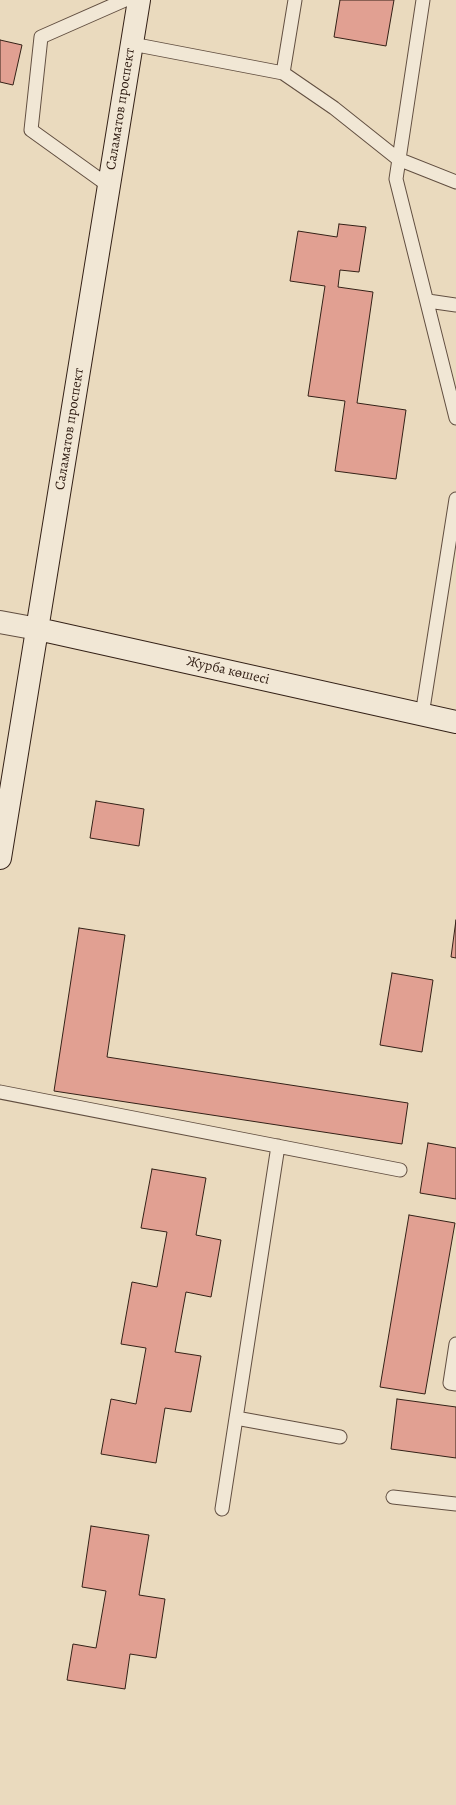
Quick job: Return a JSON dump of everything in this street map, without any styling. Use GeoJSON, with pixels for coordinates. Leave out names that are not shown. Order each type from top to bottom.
{"type":"FeatureCollection","features":[{"type":"Feature","properties":{"kind":"street","name":"Саламатов проспект"},"geometry":{"type":"LineString","coordinates":[[0,858],[139,0]]}},
{"type":"Feature","properties":{"kind":"street","name":"Журба көшесі"},"geometry":{"type":"LineString","coordinates":[[0,622],[38,629],[456,722]]}},
{"type":"Feature","properties":{"kind":"lane"},"geometry":{"type":"LineString","coordinates":[[109,186],[31,130],[41,37],[124,0]]}},
{"type":"Feature","properties":{"kind":"lane"},"geometry":{"type":"LineString","coordinates":[[283,73],[295,0]]}},
{"type":"Feature","properties":{"kind":"lane"},"geometry":{"type":"LineString","coordinates":[[423,0],[396,179],[428,301],[456,418]]}},
{"type":"Feature","properties":{"kind":"lane"},"geometry":{"type":"LineString","coordinates":[[132,44],[283,73],[334,108],[398,159],[456,182]]}},
{"type":"Feature","properties":{"kind":"lane"},"geometry":{"type":"LineString","coordinates":[[428,301],[456,305]]}},
{"type":"Feature","properties":{"kind":"lane"},"geometry":{"type":"LineString","coordinates":[[422,715],[456,499]]}},
{"type":"Feature","properties":{"kind":"lane"},"geometry":{"type":"LineString","coordinates":[[0,1092],[400,1170]]}},
{"type":"Feature","properties":{"kind":"lane"},"geometry":{"type":"LineString","coordinates":[[222,1509],[278,1146]]}},
{"type":"Feature","properties":{"kind":"lane"},"geometry":{"type":"LineString","coordinates":[[456,1344],[450,1383],[456,1384]]}},
{"type":"Feature","properties":{"kind":"lane"},"geometry":{"type":"LineString","coordinates":[[236,1418],[340,1437]]}},
{"type":"Feature","properties":{"kind":"lane"},"geometry":{"type":"LineString","coordinates":[[393,1497],[456,1504]]}},
{"type":"Feature","properties":{"kind":"building"},"geometry":{"type":"Polygon","coordinates":[[[340,0],[394,0],[386,46],[334,37],[340,0]]]}},
{"type":"Feature","properties":{"kind":"building"},"geometry":{"type":"Polygon","coordinates":[[[0,40],[22,45],[13,85],[0,82],[0,40]]]}},
{"type":"Feature","properties":{"kind":"building"},"geometry":{"type":"Polygon","coordinates":[[[339,224],[366,227],[359,272],[340,270],[338,287],[373,292],[357,403],[406,410],[396,479],[335,471],[345,401],[308,396],[325,286],[290,281],[298,231],[337,237],[339,224]]]}},
{"type":"Feature","properties":{"kind":"building"},"geometry":{"type":"Polygon","coordinates":[[[96,801],[144,809],[139,846],[90,838],[96,801]]]}},
{"type":"Feature","properties":{"kind":"building"},"geometry":{"type":"Polygon","coordinates":[[[456,920],[456,958],[451,957],[456,920]]]}},
{"type":"Feature","properties":{"kind":"building"},"geometry":{"type":"Polygon","coordinates":[[[79,928],[125,935],[107,1057],[408,1103],[402,1144],[54,1091],[79,928]]]}},
{"type":"Feature","properties":{"kind":"building"},"geometry":{"type":"Polygon","coordinates":[[[392,973],[433,980],[422,1052],[380,1045],[392,973]]]}},
{"type":"Feature","properties":{"kind":"building"},"geometry":{"type":"Polygon","coordinates":[[[428,1143],[456,1148],[456,1199],[420,1193],[428,1143]]]}},
{"type":"Feature","properties":{"kind":"building"},"geometry":{"type":"Polygon","coordinates":[[[152,1169],[206,1178],[196,1235],[221,1240],[211,1297],[186,1292],[175,1352],[201,1356],[191,1412],[165,1408],[156,1463],[101,1454],[111,1399],[136,1404],[146,1348],[121,1344],[132,1282],[157,1287],[167,1232],[141,1228],[152,1169]]]}},
{"type":"Feature","properties":{"kind":"building"},"geometry":{"type":"Polygon","coordinates":[[[409,1215],[455,1223],[425,1394],[380,1387],[409,1215]]]}},
{"type":"Feature","properties":{"kind":"building"},"geometry":{"type":"Polygon","coordinates":[[[397,1399],[456,1407],[456,1458],[391,1449],[397,1399]]]}},
{"type":"Feature","properties":{"kind":"building"},"geometry":{"type":"Polygon","coordinates":[[[91,1526],[149,1535],[139,1595],[165,1599],[156,1658],[130,1654],[125,1689],[67,1680],[73,1644],[96,1648],[106,1591],[82,1587],[91,1526]]]}}]}
